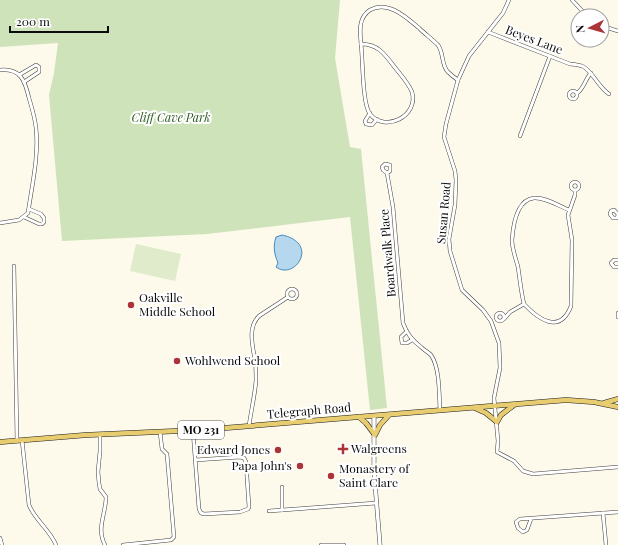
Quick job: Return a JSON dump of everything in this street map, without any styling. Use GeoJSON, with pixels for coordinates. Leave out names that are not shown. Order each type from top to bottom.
{"type":"FeatureCollection","features":[{"type":"Feature","properties":{"kind":"main road"},"geometry":{"type":"LineString","coordinates":[[602,403],[618,399]]}},
{"type":"Feature","properties":{"kind":"main road","name":"Telegraph Road"},"geometry":{"type":"LineString","coordinates":[[0,442],[100,435],[193,431],[566,400],[602,403],[618,407]]}},
{"type":"Feature","properties":{"kind":"main road"},"geometry":{"type":"LineString","coordinates":[[474,408],[486,413],[497,422],[501,415],[514,404]]}},
{"type":"Feature","properties":{"kind":"main road"},"geometry":{"type":"LineString","coordinates":[[359,417],[375,435],[380,425],[389,415]]}},
{"type":"Feature","properties":{"kind":"street","name":"Susan Road"},"geometry":{"type":"LineString","coordinates":[[509,0],[503,13],[470,54],[458,80],[446,124],[444,137],[455,171],[456,180],[455,205],[449,239],[450,251],[462,290],[480,305],[497,336],[500,350],[500,368],[494,398],[497,422],[497,452],[514,461],[527,473],[540,474],[618,467]]}},
{"type":"Feature","properties":{"kind":"street"},"geometry":{"type":"LineString","coordinates":[[572,0],[580,8]]}},
{"type":"Feature","properties":{"kind":"street"},"geometry":{"type":"LineString","coordinates":[[362,44],[376,46],[383,52],[408,85],[412,96],[410,111],[403,117],[387,122],[377,120],[370,113],[366,103],[360,26],[362,17],[373,8],[382,6],[393,9],[404,16],[438,45],[441,50],[445,68],[448,73],[458,80]]}},
{"type":"Feature","properties":{"kind":"street","name":"Beyes Lane"},"geometry":{"type":"LineString","coordinates":[[488,32],[570,64],[586,68],[601,88],[608,94]]}},
{"type":"Feature","properties":{"kind":"street"},"geometry":{"type":"LineString","coordinates":[[520,136],[550,56]]}},
{"type":"Feature","properties":{"kind":"street"},"geometry":{"type":"LineString","coordinates":[[19,75],[36,65],[39,67],[39,72],[24,82]]}},
{"type":"Feature","properties":{"kind":"street"},"geometry":{"type":"LineString","coordinates":[[0,70],[10,70],[19,75],[24,82],[36,126],[37,142],[35,168],[28,211],[24,217],[14,222],[0,223]]}},
{"type":"Feature","properties":{"kind":"street"},"geometry":{"type":"LineString","coordinates":[[577,93],[580,92],[586,77],[591,73]]}},
{"type":"Feature","properties":{"kind":"street"},"geometry":{"type":"LineString","coordinates":[[370,113],[365,121],[366,124],[372,125],[377,120]]}},
{"type":"Feature","properties":{"kind":"street","name":"Boardwalk Place"},"geometry":{"type":"LineString","coordinates":[[387,172],[393,207],[403,323],[406,332],[412,340],[430,354],[434,361],[437,370],[440,410]]}},
{"type":"Feature","properties":{"kind":"street"},"geometry":{"type":"LineString","coordinates":[[569,210],[538,198],[529,199],[519,208],[512,241],[524,304],[535,315],[545,321],[550,322],[562,320],[567,315],[571,306],[572,240],[568,219],[569,210],[576,195],[576,190]]}},
{"type":"Feature","properties":{"kind":"street"},"geometry":{"type":"LineString","coordinates":[[24,217],[39,224],[44,222],[44,218],[41,214],[28,211]]}},
{"type":"Feature","properties":{"kind":"street"},"geometry":{"type":"LineString","coordinates":[[618,260],[614,260],[611,263],[614,267],[618,267]]}},
{"type":"Feature","properties":{"kind":"street"},"geometry":{"type":"LineString","coordinates":[[14,266],[19,440],[28,505],[31,512],[51,536],[56,545]]}},
{"type":"Feature","properties":{"kind":"street"},"geometry":{"type":"LineString","coordinates":[[249,426],[256,381],[256,363],[251,334],[252,326],[259,316],[288,297]]}},
{"type":"Feature","properties":{"kind":"street"},"geometry":{"type":"LineString","coordinates":[[496,318],[499,321],[504,319],[510,312],[524,304]]}},
{"type":"Feature","properties":{"kind":"street"},"geometry":{"type":"LineString","coordinates":[[490,321],[496,318],[497,314],[510,312]]}},
{"type":"Feature","properties":{"kind":"street"},"geometry":{"type":"LineString","coordinates":[[618,312],[618,317]]}},
{"type":"Feature","properties":{"kind":"street"},"geometry":{"type":"LineString","coordinates":[[501,313],[504,315],[504,319]]}},
{"type":"Feature","properties":{"kind":"street","name":"Boardwalk Place"},"geometry":{"type":"LineString","coordinates":[[406,332],[401,337],[402,343],[407,343],[412,340]]}},
{"type":"Feature","properties":{"kind":"street"},"geometry":{"type":"LineString","coordinates":[[374,416],[374,471],[380,545]]}},
{"type":"Feature","properties":{"kind":"street"},"geometry":{"type":"LineString","coordinates":[[193,431],[195,460],[201,513],[240,512],[248,509],[246,462],[244,458],[195,460]]}},
{"type":"Feature","properties":{"kind":"street"},"geometry":{"type":"LineString","coordinates":[[123,545],[171,540],[174,537],[167,454],[162,449],[160,432]]}},
{"type":"Feature","properties":{"kind":"street"},"geometry":{"type":"LineString","coordinates":[[100,435],[98,472],[100,489],[106,497],[106,506],[101,525],[105,545]]}},
{"type":"Feature","properties":{"kind":"street"},"geometry":{"type":"LineString","coordinates":[[282,487],[282,510]]}},
{"type":"Feature","properties":{"kind":"street"},"geometry":{"type":"LineString","coordinates":[[269,510],[376,503]]}},
{"type":"Feature","properties":{"kind":"street"},"geometry":{"type":"LineString","coordinates":[[604,512],[606,545]]}},
{"type":"Feature","properties":{"kind":"street"},"geometry":{"type":"LineString","coordinates":[[531,519],[527,530],[522,532],[518,528],[516,522],[520,519],[618,512]]}},
{"type":"Feature","properties":{"kind":"street"},"geometry":{"type":"LineString","coordinates":[[0,538],[2,545]]}},
{"type":"Feature","properties":{"kind":"street"},"geometry":{"type":"LineString","coordinates":[[321,545],[344,545]]}},
{"type":"Feature","properties":{"kind":"green space","name":"Cliff Cave Park"},"geometry":{"type":"Polygon","coordinates":[[[0,0],[340,0],[335,58],[350,147],[361,149],[387,408],[370,410],[350,217],[207,234],[62,241],[49,95],[58,43],[0,47],[0,0]]]}},
{"type":"Feature","properties":{"kind":"green space"},"geometry":{"type":"Polygon","coordinates":[[[136,244],[181,254],[175,281],[130,271],[136,244]]]}},
{"type":"Feature","properties":{"kind":"water"},"geometry":{"type":"Polygon","coordinates":[[[282,235],[293,239],[300,245],[302,252],[296,265],[290,269],[283,270],[276,267],[278,263],[274,250],[276,237],[282,235]]]}},
{"type":"Feature","properties":{"kind":"place","name":"Oakville Middle School"},"geometry":{"type":"Point","coordinates":[131,305]}},
{"type":"Feature","properties":{"kind":"place","name":"Wohlwend School"},"geometry":{"type":"Point","coordinates":[177,361]}},
{"type":"Feature","properties":{"kind":"place","name":"Walgreens"},"geometry":{"type":"Point","coordinates":[343,449]}},
{"type":"Feature","properties":{"kind":"place","name":"Edward Jones"},"geometry":{"type":"Point","coordinates":[278,450]}},
{"type":"Feature","properties":{"kind":"place","name":"Papa John's"},"geometry":{"type":"Point","coordinates":[300,466]}},
{"type":"Feature","properties":{"kind":"place","name":"Monastery of Saint Clare"},"geometry":{"type":"Point","coordinates":[331,476]}}]}
